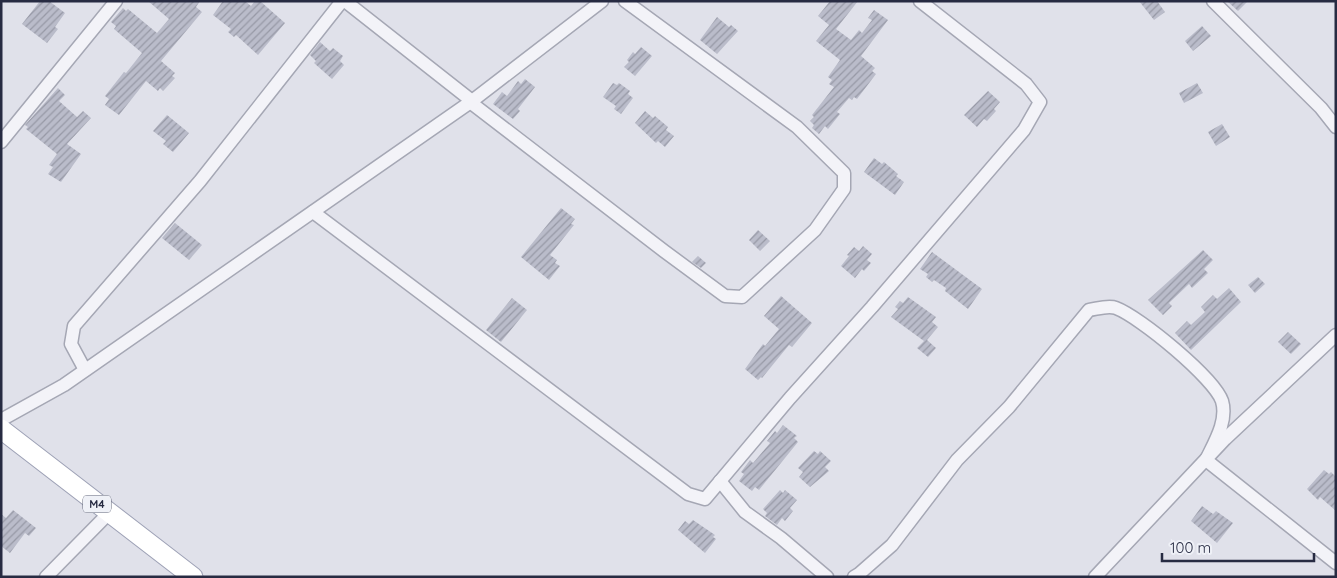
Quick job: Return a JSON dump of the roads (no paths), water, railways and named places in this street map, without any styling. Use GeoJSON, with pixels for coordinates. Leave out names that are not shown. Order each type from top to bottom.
{"type":"FeatureCollection","features":[{"type":"Feature","properties":{"kind":"main road","name":"M4"},"geometry":{"type":"LineString","coordinates":[[1,429],[193,577]]}},
{"type":"Feature","properties":{"kind":"street"},"geometry":{"type":"LineString","coordinates":[[1,142],[116,1]]}},
{"type":"Feature","properties":{"kind":"street"},"geometry":{"type":"LineString","coordinates":[[85,370],[71,344],[74,326],[200,181],[343,1],[664,251],[725,296],[742,298],[815,230],[844,189],[844,173],[797,127],[625,1]]}},
{"type":"Feature","properties":{"kind":"street"},"geometry":{"type":"LineString","coordinates":[[1,420],[64,385],[313,212],[471,101],[602,1]]}},
{"type":"Feature","properties":{"kind":"street"},"geometry":{"type":"LineString","coordinates":[[313,212],[688,494],[705,499],[790,398],[872,308],[1024,130],[1040,102],[1026,84],[920,1]]}},
{"type":"Feature","properties":{"kind":"street"},"geometry":{"type":"LineString","coordinates":[[1213,1],[1321,108],[1336,127]]}},
{"type":"Feature","properties":{"kind":"street"},"geometry":{"type":"LineString","coordinates":[[854,577],[892,545],[957,460],[1009,407],[1089,310],[1114,307],[1128,314],[1185,357],[1214,388],[1222,401],[1224,413],[1219,431],[1206,460]]}},
{"type":"Feature","properties":{"kind":"street"},"geometry":{"type":"LineString","coordinates":[[1095,577],[1252,412],[1336,334]]}},
{"type":"Feature","properties":{"kind":"street"},"geometry":{"type":"LineString","coordinates":[[1206,460],[1333,557]]}},
{"type":"Feature","properties":{"kind":"street"},"geometry":{"type":"LineString","coordinates":[[720,481],[745,512],[781,538],[827,577]]}},
{"type":"Feature","properties":{"kind":"street"},"geometry":{"type":"LineString","coordinates":[[46,577],[109,513]]}}]}
